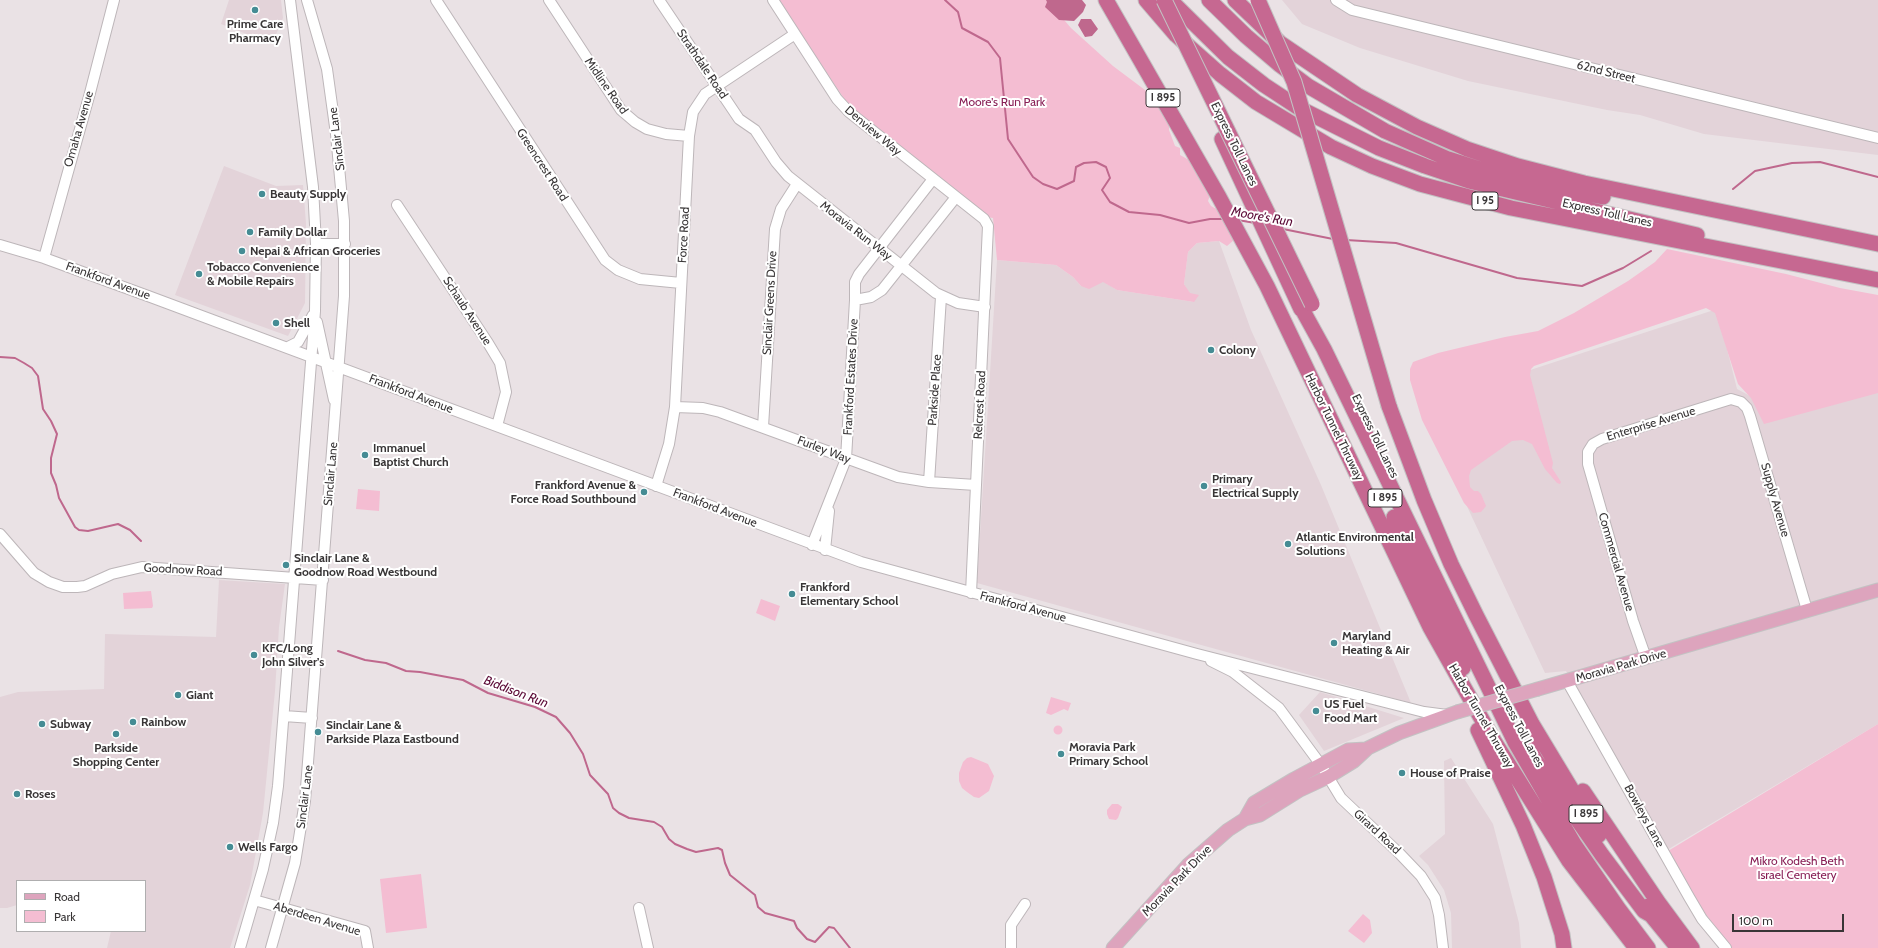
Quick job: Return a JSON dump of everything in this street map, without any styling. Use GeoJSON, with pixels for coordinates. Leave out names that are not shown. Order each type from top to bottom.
{"type":"FeatureCollection","features":[{"type":"Feature","properties":{"kind":"highway","name":"Harbor Tunnel Thruway"},"geometry":{"type":"LineString","coordinates":[[1106,0],[1219,196],[1267,286],[1430,627],[1494,741],[1569,861],[1636,948]]}},
{"type":"Feature","properties":{"kind":"highway","name":"I 95"},"geometry":{"type":"LineString","coordinates":[[1146,0],[1176,35],[1220,74],[1256,102],[1331,147],[1392,174],[1420,184],[1511,208],[1878,280]]}},
{"type":"Feature","properties":{"kind":"highway","name":"Express Toll Lanes"},"geometry":{"type":"LineString","coordinates":[[1155,0],[1304,302],[1535,759],[1616,874],[1644,911],[1651,915]]}},
{"type":"Feature","properties":{"kind":"highway","name":"Express Toll Lanes"},"geometry":{"type":"LineString","coordinates":[[1164,0],[1304,302],[1317,352],[1466,674],[1532,802]]}},
{"type":"Feature","properties":{"kind":"highway","name":"Express Toll Lanes"},"geometry":{"type":"LineString","coordinates":[[1170,0],[1228,57],[1264,85],[1293,104],[1359,138],[1425,166],[1469,180],[1878,280]]}},
{"type":"Feature","properties":{"kind":"highway","name":"Express Toll Lanes"},"geometry":{"type":"LineString","coordinates":[[1209,0],[1256,46],[1308,86],[1360,118],[1410,143],[1475,168],[1527,182],[1628,201],[1692,205]]}},
{"type":"Feature","properties":{"kind":"highway"},"geometry":{"type":"LineString","coordinates":[[1235,0],[1280,43],[1357,95],[1392,115],[1480,154],[1545,173],[1878,244]]}},
{"type":"Feature","properties":{"kind":"highway","name":"I 895"},"geometry":{"type":"LineString","coordinates":[[1258,0],[1294,82],[1389,406],[1451,564],[1488,640],[1552,760],[1596,830],[1648,906],[1651,915],[1678,948]]}},
{"type":"Feature","properties":{"kind":"highway"},"geometry":{"type":"LineString","coordinates":[[1304,302],[1324,349],[1515,742],[1574,844],[1618,908],[1648,948]]}},
{"type":"Feature","properties":{"kind":"highway"},"geometry":{"type":"LineString","coordinates":[[1430,627],[1523,825],[1544,877],[1562,934],[1564,948]]}},
{"type":"Feature","properties":{"kind":"highway"},"geometry":{"type":"LineString","coordinates":[[1488,640],[1502,658],[1572,774],[1658,902],[1692,948]]}},
{"type":"Feature","properties":{"kind":"highway"},"geometry":{"type":"LineString","coordinates":[[1535,759],[1543,777],[1586,848],[1629,910],[1658,948]]}},
{"type":"Feature","properties":{"kind":"main road","name":"Moravia Park Drive"},"geometry":{"type":"LineString","coordinates":[[1113,948],[1188,865],[1228,830],[1245,819],[1260,815],[1300,790],[1354,761],[1366,749],[1399,733],[1452,714],[1878,590]]}},
{"type":"Feature","properties":{"kind":"main road","name":"Moravia Park Drive"},"geometry":{"type":"LineString","coordinates":[[1245,819],[1254,803],[1294,779],[1348,750],[1366,749]]}},
{"type":"Feature","properties":{"kind":"street","name":"Omaha Avenue"},"geometry":{"type":"LineString","coordinates":[[44,258],[114,0]]}},
{"type":"Feature","properties":{"kind":"street"},"geometry":{"type":"LineString","coordinates":[[240,948],[254,900],[273,823],[278,786],[315,311],[316,244],[313,186],[290,0]]}},
{"type":"Feature","properties":{"kind":"street","name":"Sinclair Lane"},"geometry":{"type":"LineString","coordinates":[[271,948],[295,863],[302,823],[312,718],[340,367],[345,244],[340,163],[331,95],[323,53],[307,0]]}},
{"type":"Feature","properties":{"kind":"street","name":"Greencrest Road"},"geometry":{"type":"LineString","coordinates":[[436,0],[606,260],[618,270],[640,279],[681,283]]}},
{"type":"Feature","properties":{"kind":"street","name":"Midline Road"},"geometry":{"type":"LineString","coordinates":[[549,0],[621,110],[635,122],[647,129],[666,134],[689,136]]}},
{"type":"Feature","properties":{"kind":"street","name":"Strathdale Road"},"geometry":{"type":"LineString","coordinates":[[660,0],[739,119],[747,124]]}},
{"type":"Feature","properties":{"kind":"street","name":"Denview Way"},"geometry":{"type":"LineString","coordinates":[[773,0],[837,99],[849,112],[984,219]]}},
{"type":"Feature","properties":{"kind":"street","name":"62nd Street"},"geometry":{"type":"LineString","coordinates":[[1336,0],[1352,10],[1878,138]]}},
{"type":"Feature","properties":{"kind":"street","name":"Force Road"},"geometry":{"type":"LineString","coordinates":[[656,486],[669,444],[675,407],[689,136],[693,112],[705,94],[795,34]]}},
{"type":"Feature","properties":{"kind":"street","name":"Moravia Run Way"},"geometry":{"type":"LineString","coordinates":[[747,124],[755,130],[776,162],[797,184],[941,297],[966,304],[985,307]]}},
{"type":"Feature","properties":{"kind":"street","name":"Frankford Estates Drive"},"geometry":{"type":"LineString","coordinates":[[812,545],[846,459],[855,282],[859,274],[933,179]]}},
{"type":"Feature","properties":{"kind":"street","name":"Sinclair Greens Drive"},"geometry":{"type":"LineString","coordinates":[[763,427],[775,229],[781,209],[797,184]]}},
{"type":"Feature","properties":{"kind":"street"},"geometry":{"type":"LineString","coordinates":[[855,300],[871,297],[882,290],[902,267],[956,197]]}},
{"type":"Feature","properties":{"kind":"street","name":"Schaub Avenue"},"geometry":{"type":"LineString","coordinates":[[397,205],[500,363],[506,392],[497,426]]}},
{"type":"Feature","properties":{"kind":"street","name":"Relcrest Road"},"geometry":{"type":"LineString","coordinates":[[971,593],[989,231],[984,219]]}},
{"type":"Feature","properties":{"kind":"street"},"geometry":{"type":"LineString","coordinates":[[316,244],[345,244]]}},
{"type":"Feature","properties":{"kind":"street","name":"Frankford Avenue"},"geometry":{"type":"LineString","coordinates":[[0,245],[44,258],[312,356],[812,545],[882,569],[1197,654],[1424,712],[1452,714]]}},
{"type":"Feature","properties":{"kind":"street","name":"Parkside Place"},"geometry":{"type":"LineString","coordinates":[[930,482],[941,297]]}},
{"type":"Feature","properties":{"kind":"street"},"geometry":{"type":"LineString","coordinates":[[288,348],[298,342],[315,311]]}},
{"type":"Feature","properties":{"kind":"street"},"geometry":{"type":"LineString","coordinates":[[315,311],[336,410]]}},
{"type":"Feature","properties":{"kind":"street","name":"Enterprise Avenue"},"geometry":{"type":"LineString","coordinates":[[1588,464],[1590,448],[1599,440],[1731,399]]}},
{"type":"Feature","properties":{"kind":"street","name":"Supply Avenue"},"geometry":{"type":"LineString","coordinates":[[1731,399],[1741,402],[1747,408],[1750,416],[1807,610]]}},
{"type":"Feature","properties":{"kind":"street","name":"Furley Way"},"geometry":{"type":"LineString","coordinates":[[675,407],[715,410],[846,459],[898,476],[930,482],[976,485]]}},
{"type":"Feature","properties":{"kind":"street","name":"Commercial Avenue"},"geometry":{"type":"LineString","coordinates":[[1588,464],[1633,621],[1646,658]]}},
{"type":"Feature","properties":{"kind":"street","name":"Frankford Estates Drive"},"geometry":{"type":"LineString","coordinates":[[826,550],[830,499]]}},
{"type":"Feature","properties":{"kind":"street","name":"Goodnow Road"},"geometry":{"type":"LineString","coordinates":[[0,534],[34,573],[49,582],[62,587],[77,588],[112,574],[142,567],[323,580]]}},
{"type":"Feature","properties":{"kind":"street"},"geometry":{"type":"LineString","coordinates":[[1197,654],[1234,672],[1260,691]]}},
{"type":"Feature","properties":{"kind":"street"},"geometry":{"type":"LineString","coordinates":[[1244,665],[1248,674],[1260,691]]}},
{"type":"Feature","properties":{"kind":"street","name":"Bowleys Lane"},"geometry":{"type":"LineString","coordinates":[[1567,681],[1702,919],[1726,948]]}},
{"type":"Feature","properties":{"kind":"street","name":"Girard Road"},"geometry":{"type":"LineString","coordinates":[[1260,691],[1288,718],[1321,765],[1341,798],[1421,876],[1435,898],[1439,915],[1443,948]]}},
{"type":"Feature","properties":{"kind":"street"},"geometry":{"type":"LineString","coordinates":[[284,716],[312,718]]}},
{"type":"Feature","properties":{"kind":"street","name":"Aberdeen Avenue"},"geometry":{"type":"LineString","coordinates":[[254,900],[365,931],[368,948]]}},
{"type":"Feature","properties":{"kind":"street"},"geometry":{"type":"LineString","coordinates":[[1011,948],[1011,925],[1024,904]]}},
{"type":"Feature","properties":{"kind":"street"},"geometry":{"type":"LineString","coordinates":[[639,908],[648,948]]}},
{"type":"Feature","properties":{"kind":"shaded area"},"geometry":{"type":"Polygon","coordinates":[[[229,0],[281,0],[283,18],[272,44],[221,24],[229,0]]]}},
{"type":"Feature","properties":{"kind":"shaded area"},"geometry":{"type":"Polygon","coordinates":[[[1046,0],[1082,0],[1086,5],[1083,12],[1074,21],[1059,20],[1045,7],[1047,2],[1046,0]]]}},
{"type":"Feature","properties":{"kind":"shaded area"},"geometry":{"type":"Polygon","coordinates":[[[1282,0],[1878,0],[1878,155],[1704,134],[1640,115],[1607,110],[1468,81],[1360,48],[1302,24],[1282,0]]]}},
{"type":"Feature","properties":{"kind":"shaded area"},"geometry":{"type":"Polygon","coordinates":[[[1081,19],[1091,19],[1098,29],[1092,36],[1085,37],[1078,25],[1081,19]]]}},
{"type":"Feature","properties":{"kind":"shaded area"},"geometry":{"type":"Polygon","coordinates":[[[224,166],[276,186],[303,185],[306,224],[305,303],[288,336],[175,295],[224,166]]]}},
{"type":"Feature","properties":{"kind":"shaded area"},"geometry":{"type":"Polygon","coordinates":[[[1219,241],[1251,330],[1321,485],[1411,703],[977,583],[997,260],[1056,265],[1073,277],[1081,286],[1103,281],[1117,290],[1194,302],[1184,284],[1188,252],[1197,243],[1219,241]]]}},
{"type":"Feature","properties":{"kind":"shaded area"},"geometry":{"type":"Polygon","coordinates":[[[1717,309],[1737,389],[1752,397],[1878,392],[1878,724],[1667,850],[1566,671],[1545,673],[1420,406],[1717,309]]]}},
{"type":"Feature","properties":{"kind":"shaded area","name":"Parkside Shopping Center"},"geometry":{"type":"Polygon","coordinates":[[[219,580],[285,584],[279,627],[275,691],[263,813],[250,885],[230,948],[107,948],[111,932],[146,932],[146,880],[16,880],[16,905],[0,908],[0,697],[18,692],[104,689],[105,634],[216,637],[219,580]]]}},
{"type":"Feature","properties":{"kind":"shaded area"},"geometry":{"type":"Polygon","coordinates":[[[1320,692],[1404,718],[1324,751],[1299,715],[1320,692]]]}},
{"type":"Feature","properties":{"kind":"shaded area"},"geometry":{"type":"Polygon","coordinates":[[[1451,758],[1493,824],[1519,923],[1521,948],[1452,948],[1451,913],[1444,890],[1428,865],[1419,856],[1445,834],[1444,761],[1451,758]]]}},
{"type":"Feature","properties":{"kind":"green space","name":"Moore's Run Park"},"geometry":{"type":"Polygon","coordinates":[[[778,0],[1047,0],[1071,28],[1113,66],[1169,108],[1169,130],[1175,146],[1180,148],[1180,155],[1189,160],[1210,195],[1208,201],[1211,206],[1218,210],[1234,240],[1227,246],[1219,241],[1197,243],[1188,252],[1184,284],[1190,293],[1199,295],[1194,302],[1117,290],[1103,282],[1089,289],[1081,286],[1073,277],[1056,265],[997,260],[993,218],[987,217],[857,113],[847,103],[778,0]]]}},
{"type":"Feature","properties":{"kind":"green space"},"geometry":{"type":"Polygon","coordinates":[[[1667,249],[1786,274],[1840,288],[1878,295],[1878,393],[1764,424],[1751,398],[1738,384],[1715,313],[1706,308],[1534,366],[1531,369],[1530,375],[1553,463],[1552,468],[1561,482],[1560,484],[1557,483],[1545,469],[1532,444],[1523,440],[1512,441],[1471,470],[1469,476],[1470,487],[1474,491],[1478,491],[1481,494],[1486,506],[1481,512],[1473,513],[1464,503],[1422,420],[1410,380],[1410,369],[1413,362],[1438,353],[1505,337],[1538,331],[1574,313],[1628,281],[1655,262],[1667,249]]]}},
{"type":"Feature","properties":{"kind":"green space"},"geometry":{"type":"Polygon","coordinates":[[[358,489],[380,491],[379,511],[356,509],[358,489]]]}},
{"type":"Feature","properties":{"kind":"green space"},"geometry":{"type":"Polygon","coordinates":[[[151,591],[152,608],[124,609],[123,593],[151,591]]]}},
{"type":"Feature","properties":{"kind":"green space"},"geometry":{"type":"Polygon","coordinates":[[[761,599],[780,606],[775,621],[756,613],[761,599]]]}},
{"type":"Feature","properties":{"kind":"green space"},"geometry":{"type":"Polygon","coordinates":[[[1051,697],[1071,703],[1068,711],[1064,709],[1051,715],[1046,713],[1051,697]]]}},
{"type":"Feature","properties":{"kind":"green space","name":"Mikro Kodesh Beth Israel Cemetery"},"geometry":{"type":"Polygon","coordinates":[[[1878,724],[1878,948],[1732,948],[1700,907],[1668,851],[1878,724]]]}},
{"type":"Feature","properties":{"kind":"green space"},"geometry":{"type":"Polygon","coordinates":[[[1058,725],[1063,730],[1058,735],[1053,730],[1058,725]]]}},
{"type":"Feature","properties":{"kind":"green space"},"geometry":{"type":"Polygon","coordinates":[[[971,757],[988,764],[994,776],[989,791],[979,798],[974,797],[962,788],[959,781],[959,773],[963,762],[967,758],[971,757]]]}},
{"type":"Feature","properties":{"kind":"green space"},"geometry":{"type":"Polygon","coordinates":[[[1112,804],[1118,804],[1122,807],[1116,820],[1109,819],[1107,814],[1107,810],[1112,804]]]}},
{"type":"Feature","properties":{"kind":"green space"},"geometry":{"type":"Polygon","coordinates":[[[421,874],[427,928],[386,933],[380,879],[421,874]]]}},
{"type":"Feature","properties":{"kind":"green space"},"geometry":{"type":"Polygon","coordinates":[[[1363,914],[1370,920],[1372,933],[1364,943],[1348,931],[1363,914]]]}},
{"type":"Feature","properties":{"kind":"waterway","name":"Moore's Run"},"geometry":{"type":"LineString","coordinates":[[945,0],[958,12],[962,28],[988,42],[1000,58],[1008,139],[1033,177],[1043,184],[1057,189],[1074,181],[1076,167],[1084,163],[1096,162],[1106,167],[1110,178],[1102,190],[1110,202],[1129,212],[1160,215],[1189,223],[1210,219],[1223,219]]}},
{"type":"Feature","properties":{"kind":"waterway","name":"Moore's Run"},"geometry":{"type":"LineString","coordinates":[[1733,189],[1755,171],[1792,163],[1820,162],[1878,177]]}},
{"type":"Feature","properties":{"kind":"waterway","name":"Moore's Run"},"geometry":{"type":"LineString","coordinates":[[1238,220],[1255,223]]}},
{"type":"Feature","properties":{"kind":"waterway","name":"Moore's Run"},"geometry":{"type":"LineString","coordinates":[[1283,229],[1333,239]]}},
{"type":"Feature","properties":{"kind":"waterway","name":"Moore's Run"},"geometry":{"type":"LineString","coordinates":[[1346,240],[1396,243],[1517,278],[1582,286],[1623,268],[1651,251]]}},
{"type":"Feature","properties":{"kind":"waterway","name":"Biddison Run"},"geometry":{"type":"LineString","coordinates":[[0,357],[15,358],[32,368],[38,376],[43,409],[57,434],[51,458],[51,473],[59,498],[75,527],[79,530],[88,531],[118,524],[130,530],[141,541]]}},
{"type":"Feature","properties":{"kind":"waterway","name":"Biddison Run"},"geometry":{"type":"LineString","coordinates":[[338,651],[365,660],[386,663],[406,671],[463,680],[488,693],[535,707],[556,717],[570,733],[583,754],[590,775],[608,794],[613,808],[619,813],[629,818],[654,822],[662,827],[669,839],[675,844],[687,849],[696,852],[718,848],[722,850],[730,875],[755,895],[758,907],[765,913],[794,921],[797,928],[807,939],[815,942],[829,927],[834,928],[850,948]]}},
{"type":"Feature","properties":{"kind":"place","name":"Prime Care Pharmacy"},"geometry":{"type":"Point","coordinates":[255,10]}},
{"type":"Feature","properties":{"kind":"place","name":"Beauty Supply"},"geometry":{"type":"Point","coordinates":[262,194]}},
{"type":"Feature","properties":{"kind":"place","name":"Family Dollar"},"geometry":{"type":"Point","coordinates":[250,232]}},
{"type":"Feature","properties":{"kind":"place","name":"Nepai & African Groceries"},"geometry":{"type":"Point","coordinates":[242,251]}},
{"type":"Feature","properties":{"kind":"place","name":"Tobacco Convenience & Mobile Repairs"},"geometry":{"type":"Point","coordinates":[199,274]}},
{"type":"Feature","properties":{"kind":"place","name":"Shell"},"geometry":{"type":"Point","coordinates":[276,323]}},
{"type":"Feature","properties":{"kind":"place","name":"Colony"},"geometry":{"type":"Point","coordinates":[1211,350]}},
{"type":"Feature","properties":{"kind":"place","name":"Immanuel Baptist Church"},"geometry":{"type":"Point","coordinates":[365,455]}},
{"type":"Feature","properties":{"kind":"place","name":"Primary Electrical Supply"},"geometry":{"type":"Point","coordinates":[1204,486]}},
{"type":"Feature","properties":{"kind":"place","name":"Frankford Avenue & Force Road Southbound"},"geometry":{"type":"Point","coordinates":[644,492]}},
{"type":"Feature","properties":{"kind":"place","name":"Atlantic Environmental Solutions"},"geometry":{"type":"Point","coordinates":[1288,544]}},
{"type":"Feature","properties":{"kind":"place","name":"Sinclair Lane & Goodnow Road Westbound"},"geometry":{"type":"Point","coordinates":[286,565]}},
{"type":"Feature","properties":{"kind":"place","name":"Frankford Elementary School"},"geometry":{"type":"Point","coordinates":[792,594]}},
{"type":"Feature","properties":{"kind":"place","name":"Maryland Heating & Air"},"geometry":{"type":"Point","coordinates":[1334,643]}},
{"type":"Feature","properties":{"kind":"place","name":"KFC/Long John Silver’s"},"geometry":{"type":"Point","coordinates":[254,655]}},
{"type":"Feature","properties":{"kind":"place","name":"Giant"},"geometry":{"type":"Point","coordinates":[178,695]}},
{"type":"Feature","properties":{"kind":"place","name":"US Fuel Food Mart"},"geometry":{"type":"Point","coordinates":[1316,711]}},
{"type":"Feature","properties":{"kind":"place","name":"Rainbow"},"geometry":{"type":"Point","coordinates":[133,722]}},
{"type":"Feature","properties":{"kind":"place","name":"Subway"},"geometry":{"type":"Point","coordinates":[42,724]}},
{"type":"Feature","properties":{"kind":"place","name":"Sinclair Lane & Parkside Plaza Eastbound"},"geometry":{"type":"Point","coordinates":[318,732]}},
{"type":"Feature","properties":{"kind":"place","name":"Parkside Shopping Center"},"geometry":{"type":"Point","coordinates":[116,734]}},
{"type":"Feature","properties":{"kind":"place","name":"Moravia Park Primary School"},"geometry":{"type":"Point","coordinates":[1061,754]}},
{"type":"Feature","properties":{"kind":"place","name":"House of Praise"},"geometry":{"type":"Point","coordinates":[1402,773]}},
{"type":"Feature","properties":{"kind":"place","name":"Roses"},"geometry":{"type":"Point","coordinates":[17,794]}},
{"type":"Feature","properties":{"kind":"place","name":"Wells Fargo"},"geometry":{"type":"Point","coordinates":[230,847]}}]}
